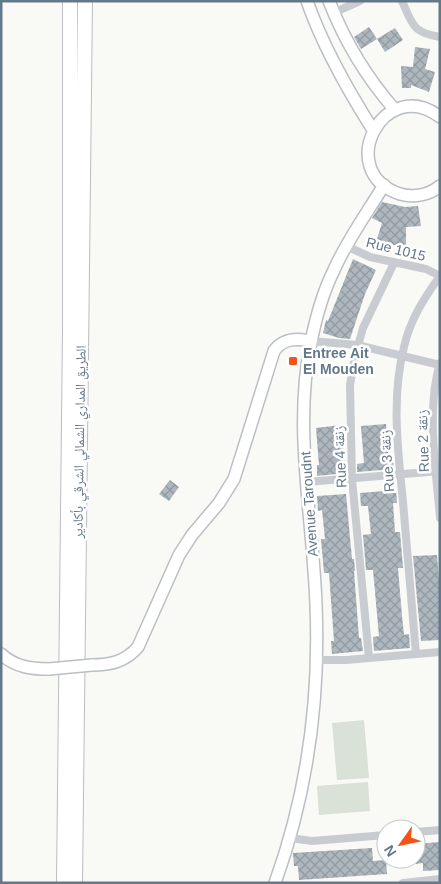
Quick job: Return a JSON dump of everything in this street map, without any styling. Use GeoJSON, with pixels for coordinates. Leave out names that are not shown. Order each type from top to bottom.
{"type":"FeatureCollection","features":[{"type":"Feature","properties":{"kind":"highway","name":"الطريق المداري الشمالي الشرقي بأكادير"},"geometry":{"type":"LineString","coordinates":[[64,883],[70,330],[70,1]]}},
{"type":"Feature","properties":{"kind":"highway","name":"الطريق المداري الشمالي الشرقي بأكادير"},"geometry":{"type":"LineString","coordinates":[[74,883],[85,1]]}},
{"type":"Feature","properties":{"kind":"street"},"geometry":{"type":"LineString","coordinates":[[308,1],[337,69],[373,130]]}},
{"type":"Feature","properties":{"kind":"street"},"geometry":{"type":"LineString","coordinates":[[329,1],[350,48],[363,70],[395,110]]}},
{"type":"Feature","properties":{"kind":"street"},"geometry":{"type":"LineString","coordinates":[[333,12],[360,1]]}},
{"type":"Feature","properties":{"kind":"street"},"geometry":{"type":"LineString","coordinates":[[402,1],[417,30],[440,37]]}},
{"type":"Feature","properties":{"kind":"street"},"geometry":{"type":"LineString","coordinates":[[439,189],[415,196],[393,192],[374,174],[368,159],[369,139],[373,130],[379,122],[395,110],[415,107],[425,109],[440,117]]}},
{"type":"Feature","properties":{"kind":"street","name":"Avenue Taroudnt"},"geometry":{"type":"LineString","coordinates":[[275,883],[290,838],[309,750],[317,660],[316,604],[303,401],[306,370],[311,341],[328,284],[346,246],[384,185]]}},
{"type":"Feature","properties":{"kind":"street","name":"Rue 1015"},"geometry":{"type":"LineString","coordinates":[[346,246],[370,257],[426,269],[440,276]]}},
{"type":"Feature","properties":{"kind":"street","name":"Rue 4 زنقة"},"geometry":{"type":"LineString","coordinates":[[369,658],[352,479],[350,400],[352,370],[358,345],[368,314],[394,263]]}},
{"type":"Feature","properties":{"kind":"street","name":"Rue 3 زنقة"},"geometry":{"type":"LineString","coordinates":[[416,654],[400,476],[396,408],[402,355],[414,318],[440,276]]}},
{"type":"Feature","properties":{"kind":"street"},"geometry":{"type":"LineString","coordinates":[[1,654],[10,661],[25,668],[49,669],[106,665],[130,655],[138,647],[179,554],[219,503],[234,479],[274,351],[279,345],[294,339],[358,345],[440,364]]}},
{"type":"Feature","properties":{"kind":"street","name":"Rue 2 زنقة"},"geometry":{"type":"LineString","coordinates":[[440,364],[434,402],[440,518]]}},
{"type":"Feature","properties":{"kind":"street"},"geometry":{"type":"LineString","coordinates":[[307,482],[438,472]]}},
{"type":"Feature","properties":{"kind":"street"},"geometry":{"type":"LineString","coordinates":[[317,660],[346,660],[440,652]]}},
{"type":"Feature","properties":{"kind":"street"},"geometry":{"type":"LineString","coordinates":[[426,831],[440,830]]}},
{"type":"Feature","properties":{"kind":"street"},"geometry":{"type":"LineString","coordinates":[[290,838],[312,841],[376,836]]}},
{"type":"Feature","properties":{"kind":"street"},"geometry":{"type":"LineString","coordinates":[[403,883],[440,879]]}},
{"type":"Feature","properties":{"kind":"shaded area"},"geometry":{"type":"Polygon","coordinates":[[[364,720],[369,778],[337,780],[332,723],[364,720]]]}},
{"type":"Feature","properties":{"kind":"shaded area"},"geometry":{"type":"Polygon","coordinates":[[[368,782],[370,811],[319,815],[317,786],[368,782]]]}},
{"type":"Feature","properties":{"kind":"building"},"geometry":{"type":"Polygon","coordinates":[[[369,27],[377,39],[361,49],[354,37],[369,27]]]}},
{"type":"Feature","properties":{"kind":"building"},"geometry":{"type":"Polygon","coordinates":[[[395,28],[403,40],[385,52],[377,39],[395,28]]]}},
{"type":"Feature","properties":{"kind":"building"},"geometry":{"type":"Polygon","coordinates":[[[415,47],[430,49],[425,69],[435,72],[429,92],[411,85],[411,88],[402,88],[401,66],[413,67],[415,47]]]}},
{"type":"Feature","properties":{"kind":"building"},"geometry":{"type":"Polygon","coordinates":[[[382,202],[405,207],[418,206],[421,226],[406,227],[406,247],[376,242],[382,223],[372,218],[382,202]]]}},
{"type":"Feature","properties":{"kind":"building"},"geometry":{"type":"Polygon","coordinates":[[[353,259],[376,270],[365,294],[350,339],[339,338],[323,333],[326,320],[328,321],[353,259]]]}},
{"type":"Feature","properties":{"kind":"building"},"geometry":{"type":"Polygon","coordinates":[[[386,424],[389,461],[393,461],[394,469],[357,472],[357,464],[364,463],[361,426],[386,424]]]}},
{"type":"Feature","properties":{"kind":"building"},"geometry":{"type":"Polygon","coordinates":[[[341,425],[346,473],[317,476],[317,465],[319,465],[316,428],[341,425]]]}},
{"type":"Feature","properties":{"kind":"building"},"geometry":{"type":"Polygon","coordinates":[[[170,480],[179,487],[169,501],[159,494],[170,480]]]}},
{"type":"Feature","properties":{"kind":"building"},"geometry":{"type":"Polygon","coordinates":[[[396,490],[397,503],[393,503],[395,532],[400,532],[403,568],[398,568],[402,616],[404,635],[409,634],[410,648],[374,651],[373,637],[379,636],[373,570],[366,570],[363,535],[371,534],[368,506],[361,506],[360,493],[396,490]]]}},
{"type":"Feature","properties":{"kind":"building"},"geometry":{"type":"Polygon","coordinates":[[[346,494],[352,559],[354,559],[359,638],[361,638],[363,651],[332,654],[331,641],[334,641],[329,573],[324,573],[321,539],[325,539],[322,510],[318,511],[317,496],[346,494]]]}},
{"type":"Feature","properties":{"kind":"building"},"geometry":{"type":"Polygon","coordinates":[[[437,555],[440,595],[440,640],[421,641],[413,556],[437,555]]]}},
{"type":"Feature","properties":{"kind":"building"},"geometry":{"type":"Polygon","coordinates":[[[440,842],[440,870],[423,871],[423,869],[426,869],[426,843],[440,842]]]}},
{"type":"Feature","properties":{"kind":"building"},"geometry":{"type":"Polygon","coordinates":[[[372,848],[373,861],[376,861],[376,869],[387,869],[387,874],[299,880],[298,866],[294,866],[293,853],[372,848]]]}},
{"type":"Feature","properties":{"kind":"place","name":"Entree Ait El Mouden"},"geometry":{"type":"Point","coordinates":[293,361]}}]}
